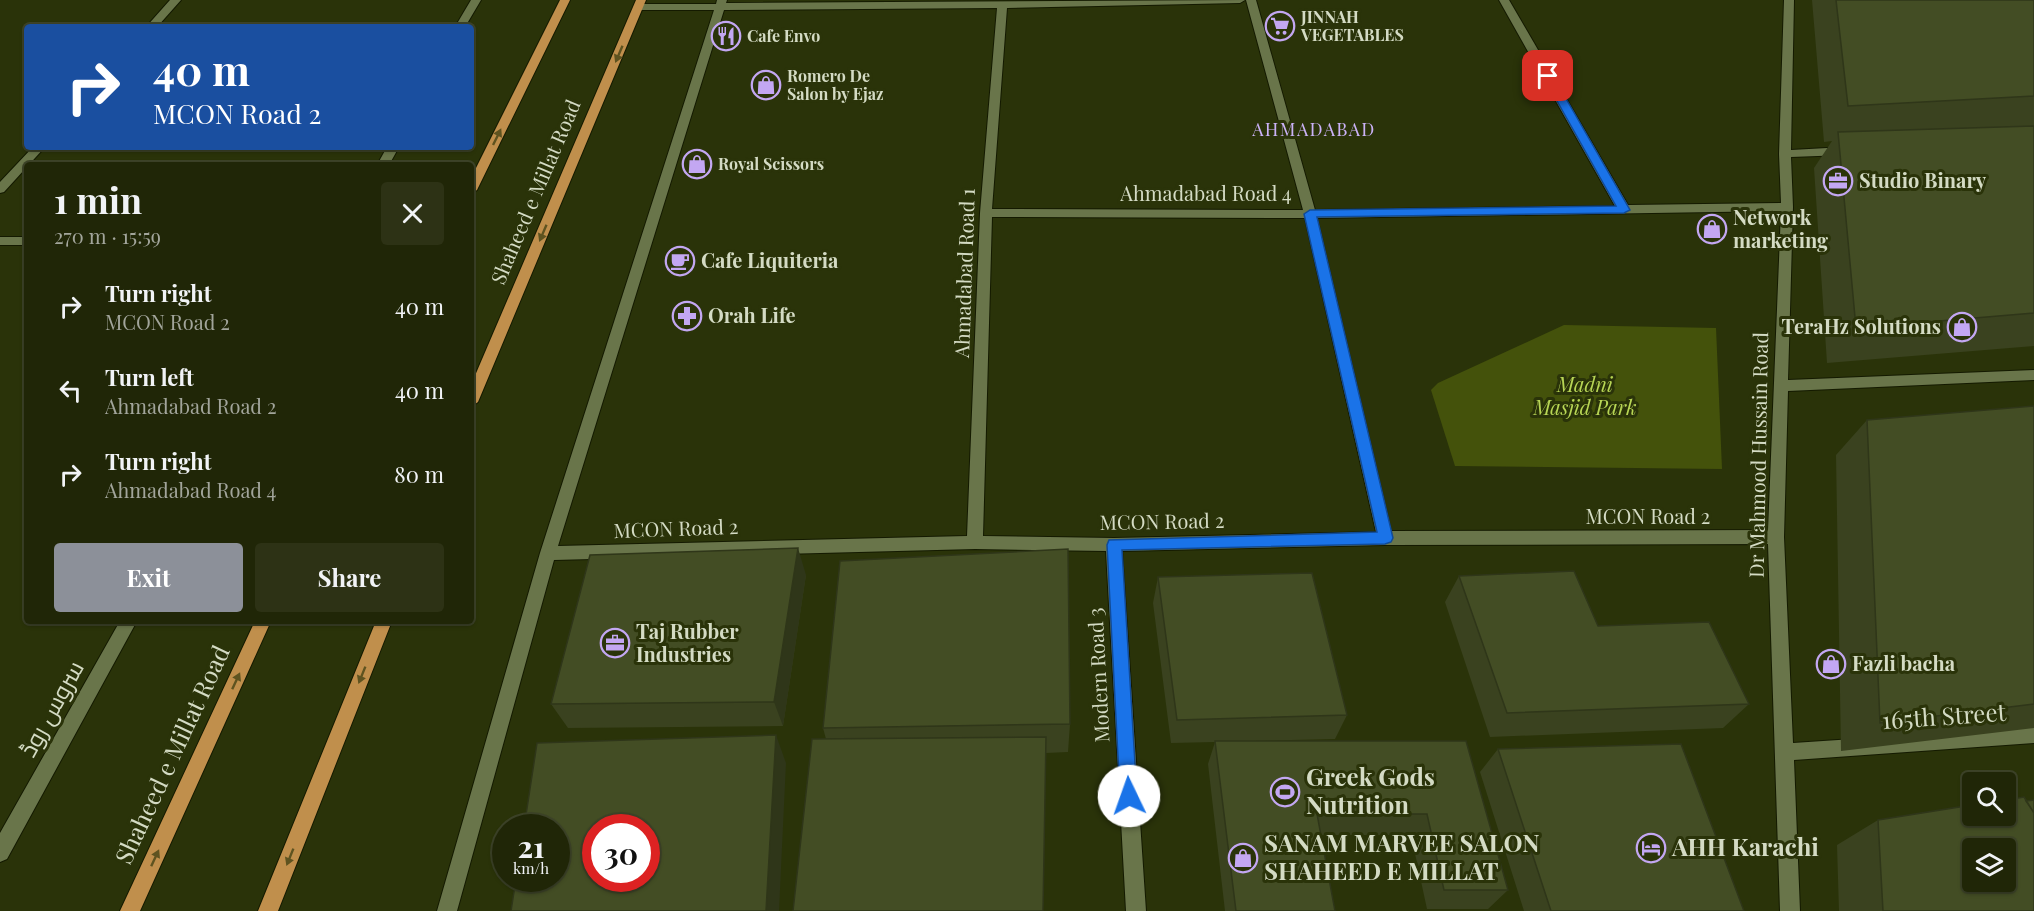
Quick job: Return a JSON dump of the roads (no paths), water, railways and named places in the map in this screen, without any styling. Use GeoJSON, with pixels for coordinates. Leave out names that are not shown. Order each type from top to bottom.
{"type":"FeatureCollection","features":[{"type":"Feature","properties":{"kind":"main road"},"geometry":{"type":"LineString","coordinates":[[474,180],[566,0]]}},
{"type":"Feature","properties":{"kind":"main road","name":"Shaheed e Millat Road"},"geometry":{"type":"LineString","coordinates":[[474,395],[640,3]]}},
{"type":"Feature","properties":{"kind":"main road","name":"Shaheed e Millat Road"},"geometry":{"type":"LineString","coordinates":[[130,911],[262,624]]}},
{"type":"Feature","properties":{"kind":"main road"},"geometry":{"type":"LineString","coordinates":[[268,911],[383,624]]}},
{"type":"Feature","properties":{"kind":"street"},"geometry":{"type":"LineString","coordinates":[[154,24],[176,0]]}},
{"type":"Feature","properties":{"kind":"street"},"geometry":{"type":"LineString","coordinates":[[462,24],[476,0]]}},
{"type":"Feature","properties":{"kind":"street"},"geometry":{"type":"LineString","coordinates":[[640,3],[945,2],[1002,5],[1240,0]]}},
{"type":"Feature","properties":{"kind":"street"},"geometry":{"type":"LineString","coordinates":[[1251,0],[1310,214],[1385,538]]}},
{"type":"Feature","properties":{"kind":"street"},"geometry":{"type":"LineString","coordinates":[[1504,0],[1624,210]]}},
{"type":"Feature","properties":{"kind":"street","name":"Dr Mahmood Hussain Road"},"geometry":{"type":"LineString","coordinates":[[1789,0],[1785,154],[1787,207],[1776,537],[1790,911]]}},
{"type":"Feature","properties":{"kind":"street"},"geometry":{"type":"LineString","coordinates":[[447,911],[548,553],[721,4]]}},
{"type":"Feature","properties":{"kind":"street","name":"Ahmadabad Road 1"},"geometry":{"type":"LineString","coordinates":[[975,542],[986,213],[1002,5]]}},
{"type":"Feature","properties":{"kind":"street"},"geometry":{"type":"LineString","coordinates":[[25,162],[36,150]]}},
{"type":"Feature","properties":{"kind":"street"},"geometry":{"type":"LineString","coordinates":[[1785,154],[1856,151]]}},
{"type":"Feature","properties":{"kind":"street"},"geometry":{"type":"LineString","coordinates":[[0,189],[24,163]]}},
{"type":"Feature","properties":{"kind":"street","name":"Ahmadabad Road 4"},"geometry":{"type":"LineString","coordinates":[[986,213],[1310,214],[1787,207]]}},
{"type":"Feature","properties":{"kind":"street"},"geometry":{"type":"LineString","coordinates":[[0,242],[24,241]]}},
{"type":"Feature","properties":{"kind":"street"},"geometry":{"type":"LineString","coordinates":[[1780,386],[2034,375]]}},
{"type":"Feature","properties":{"kind":"street","name":"MCON Road 2"},"geometry":{"type":"LineString","coordinates":[[548,553],[975,542],[1114,545],[1385,538],[1776,537]]}},
{"type":"Feature","properties":{"kind":"street","name":"Modern Road 3"},"geometry":{"type":"LineString","coordinates":[[1114,545],[1136,911]]}},
{"type":"Feature","properties":{"kind":"street","name":"سروس روڈ"},"geometry":{"type":"LineString","coordinates":[[0,852],[127,624]]}},
{"type":"Feature","properties":{"kind":"street","name":"165th Street"},"geometry":{"type":"LineString","coordinates":[[1785,752],[2034,735]]}},
{"type":"Feature","properties":{"kind":"place","name":"JINNAH VEGETABLES"},"geometry":{"type":"Point","coordinates":[1280,26]}},
{"type":"Feature","properties":{"kind":"place","name":"Cafe Envo"},"geometry":{"type":"Point","coordinates":[726,36]}},
{"type":"Feature","properties":{"kind":"place","name":"Romero De Salon by Ejaz"},"geometry":{"type":"Point","coordinates":[766,85]}},
{"type":"Feature","properties":{"kind":"place","name":"Royal Scissors"},"geometry":{"type":"Point","coordinates":[697,164]}},
{"type":"Feature","properties":{"kind":"place","name":"Studio Binary"},"geometry":{"type":"Point","coordinates":[1838,181]}},
{"type":"Feature","properties":{"kind":"place","name":"Network marketing"},"geometry":{"type":"Point","coordinates":[1712,229]}},
{"type":"Feature","properties":{"kind":"place","name":"Cafe Liquiteria"},"geometry":{"type":"Point","coordinates":[680,261]}},
{"type":"Feature","properties":{"kind":"place","name":"Orah Life"},"geometry":{"type":"Point","coordinates":[687,316]}},
{"type":"Feature","properties":{"kind":"place","name":"TeraHz Solutions"},"geometry":{"type":"Point","coordinates":[1962,327]}},
{"type":"Feature","properties":{"kind":"place","name":"Taj Rubber Industries"},"geometry":{"type":"Point","coordinates":[615,643]}},
{"type":"Feature","properties":{"kind":"place","name":"Fazli bacha"},"geometry":{"type":"Point","coordinates":[1831,664]}},
{"type":"Feature","properties":{"kind":"place","name":"Greek Gods Nutrition"},"geometry":{"type":"Point","coordinates":[1285,792]}},
{"type":"Feature","properties":{"kind":"place","name":"AHH Karachi"},"geometry":{"type":"Point","coordinates":[1651,848]}},
{"type":"Feature","properties":{"kind":"place","name":"SANAM MARVEE SALON SHAHEED E MILLAT"},"geometry":{"type":"Point","coordinates":[1243,858]}},
{"type":"Feature","properties":{"kind":"district","name":"AHMADABAD"},"geometry":{"type":"Point","coordinates":[1314,130]}},
{"type":"Feature","properties":{"kind":"park label","name":"Madni Masjid Park"},"geometry":{"type":"Point","coordinates":[1585,396]}}]}
